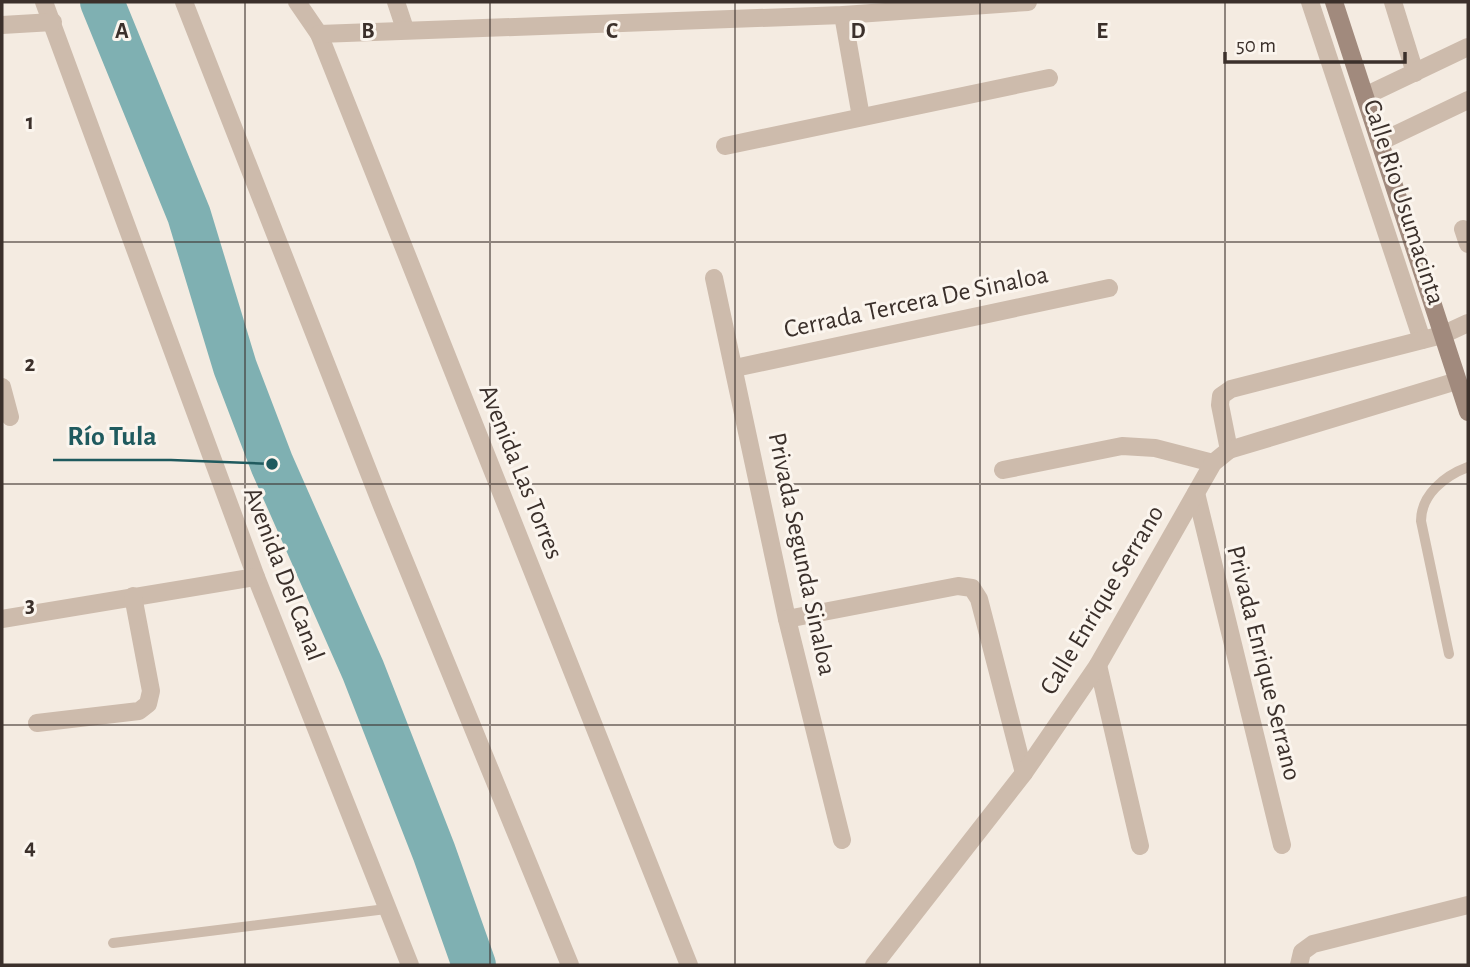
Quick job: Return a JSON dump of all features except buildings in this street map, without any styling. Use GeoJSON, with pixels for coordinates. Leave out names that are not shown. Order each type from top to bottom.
{"type":"FeatureCollection","features":[{"type":"Feature","properties":{"kind":"street","name":"Avenida Del Canal"},"geometry":{"type":"LineString","coordinates":[[44,2],[256,577],[410,965]]}},
{"type":"Feature","properties":{"kind":"street"},"geometry":{"type":"LineString","coordinates":[[184,2],[382,506],[570,965]]}},
{"type":"Feature","properties":{"kind":"street","name":"Avenida Las Torres"},"geometry":{"type":"LineString","coordinates":[[297,2],[319,34],[689,965]]}},
{"type":"Feature","properties":{"kind":"street"},"geometry":{"type":"LineString","coordinates":[[396,2],[405,29]]}},
{"type":"Feature","properties":{"kind":"street"},"geometry":{"type":"LineString","coordinates":[[319,34],[746,10],[842,15],[913,6],[1028,2]]}},
{"type":"Feature","properties":{"kind":"street","name":"Calle Rio Usumacinta"},"geometry":{"type":"LineString","coordinates":[[1310,2],[1422,340]]}},
{"type":"Feature","properties":{"kind":"street","name":"Calle Rio Usumacinta"},"geometry":{"type":"LineString","coordinates":[[1335,2],[1468,412]]}},
{"type":"Feature","properties":{"kind":"street"},"geometry":{"type":"LineString","coordinates":[[1393,2],[1415,73]]}},
{"type":"Feature","properties":{"kind":"street"},"geometry":{"type":"LineString","coordinates":[[842,15],[861,117]]}},
{"type":"Feature","properties":{"kind":"street"},"geometry":{"type":"LineString","coordinates":[[2,25],[53,22]]}},
{"type":"Feature","properties":{"kind":"street"},"geometry":{"type":"LineString","coordinates":[[1365,96],[1468,47]]}},
{"type":"Feature","properties":{"kind":"street"},"geometry":{"type":"LineString","coordinates":[[724,146],[1049,78]]}},
{"type":"Feature","properties":{"kind":"street"},"geometry":{"type":"LineString","coordinates":[[1380,142],[1468,100]]}},
{"type":"Feature","properties":{"kind":"street","name":"Privada Segunda Sinaloa"},"geometry":{"type":"LineString","coordinates":[[715,278],[788,619],[842,840]]}},
{"type":"Feature","properties":{"kind":"street","name":"Cerrada Tercera De Sinaloa"},"geometry":{"type":"LineString","coordinates":[[735,368],[1109,288]]}},
{"type":"Feature","properties":{"kind":"street"},"geometry":{"type":"LineString","coordinates":[[1229,450],[1220,405],[1221,396],[1231,389],[1442,335],[1468,323]]}},
{"type":"Feature","properties":{"kind":"street","name":"Calle Enrique Serrano"},"geometry":{"type":"LineString","coordinates":[[874,965],[1024,773],[1098,665],[1213,463],[1229,450],[1457,381]]}},
{"type":"Feature","properties":{"kind":"street"},"geometry":{"type":"LineString","coordinates":[[2,387],[10,417]]}},
{"type":"Feature","properties":{"kind":"street"},"geometry":{"type":"LineString","coordinates":[[1003,470],[1122,446],[1155,448],[1213,463]]}},
{"type":"Feature","properties":{"kind":"street","name":"Privada Enrique Serrano"},"geometry":{"type":"LineString","coordinates":[[1196,493],[1282,845]]}},
{"type":"Feature","properties":{"kind":"street"},"geometry":{"type":"LineString","coordinates":[[2,619],[256,577]]}},
{"type":"Feature","properties":{"kind":"street"},"geometry":{"type":"LineString","coordinates":[[788,619],[958,586],[972,588],[979,599],[1024,773]]}},
{"type":"Feature","properties":{"kind":"street"},"geometry":{"type":"LineString","coordinates":[[37,723],[139,711],[148,704],[151,691],[132,596]]}},
{"type":"Feature","properties":{"kind":"street"},"geometry":{"type":"LineString","coordinates":[[1098,665],[1140,846]]}},
{"type":"Feature","properties":{"kind":"street"},"geometry":{"type":"LineString","coordinates":[[1299,965],[1302,953],[1313,944],[1468,905]]}},
{"type":"Feature","properties":{"kind":"lane"},"geometry":{"type":"LineString","coordinates":[[1449,654],[1421,521],[1421,506],[1429,493],[1468,467]]}},
{"type":"Feature","properties":{"kind":"lane"},"geometry":{"type":"LineString","coordinates":[[113,943],[386,909]]}},
{"type":"Feature","properties":{"kind":"waterway"},"geometry":{"type":"LineString","coordinates":[[102,2],[189,215],[235,367],[272,464],[363,670],[434,852],[474,965]]}},
{"type":"Feature","properties":{"kind":"place","name":"Río Tula"},"geometry":{"type":"Point","coordinates":[272,464]}}]}
